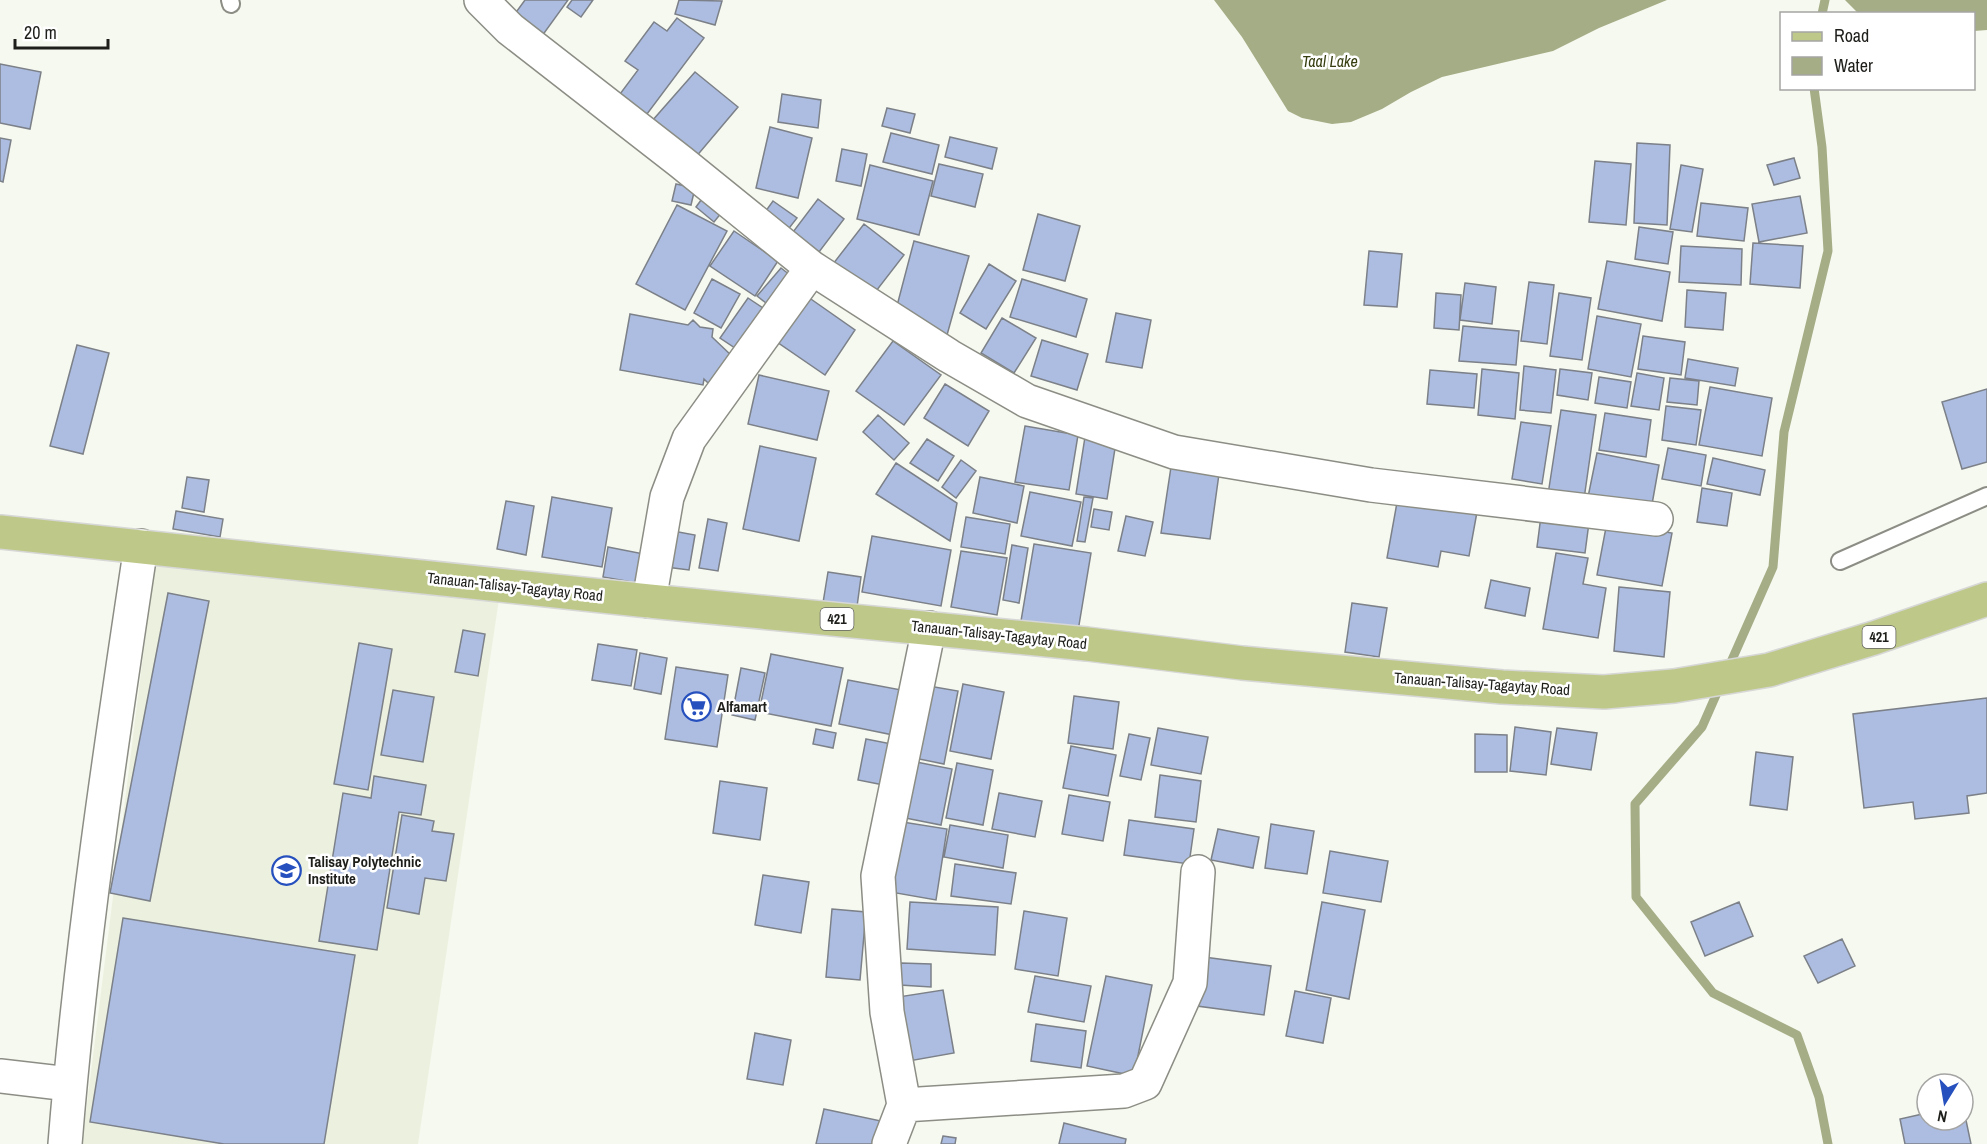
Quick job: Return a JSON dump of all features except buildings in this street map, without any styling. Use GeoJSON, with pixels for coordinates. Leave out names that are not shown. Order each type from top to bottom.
{"type":"FeatureCollection","features":[{"type":"Feature","properties":{"kind":"main road","name":"Tanauan-Talisay-Tagaytay Road"},"geometry":{"type":"LineString","coordinates":[[0,532],[649,601],[929,628],[1242,663],[1502,687],[1604,692],[1674,686],[1769,670],[1875,638],[1987,599]]}},
{"type":"Feature","properties":{"kind":"street"},"geometry":{"type":"LineString","coordinates":[[481,0],[510,30],[681,162],[812,268],[949,356],[1027,401],[1174,452],[1371,485],[1656,519]]}},
{"type":"Feature","properties":{"kind":"street"},"geometry":{"type":"LineString","coordinates":[[649,601],[667,497],[688,439],[812,268]]}},
{"type":"Feature","properties":{"kind":"street"},"geometry":{"type":"LineString","coordinates":[[65,1144],[69,1084],[100,817],[141,546]]}},
{"type":"Feature","properties":{"kind":"street"},"geometry":{"type":"LineString","coordinates":[[889,1144],[904,1105],[887,1012],[878,876],[929,628]]}},
{"type":"Feature","properties":{"kind":"street"},"geometry":{"type":"LineString","coordinates":[[904,1105],[1125,1091],[1146,1083],[1190,983],[1198,873]]}},
{"type":"Feature","properties":{"kind":"street"},"geometry":{"type":"LineString","coordinates":[[0,1076],[69,1084]]}},
{"type":"Feature","properties":{"kind":"lane"},"geometry":{"type":"LineString","coordinates":[[1840,561],[1987,496]]}},
{"type":"Feature","properties":{"kind":"shaded area","name":"Talisay Polytechnic Institute"},"geometry":{"type":"Polygon","coordinates":[[[155,561],[499,599],[418,1144],[82,1144],[155,561]]]}},
{"type":"Feature","properties":{"kind":"water","name":"Taal Lake"},"geometry":{"type":"Polygon","coordinates":[[[1214,0],[1667,0],[1599,28],[1553,51],[1442,77],[1382,109],[1351,122],[1332,124],[1302,118],[1288,111],[1242,37],[1214,0]]]}},
{"type":"Feature","properties":{"kind":"water"},"geometry":{"type":"Polygon","coordinates":[[[1845,0],[1987,0],[1987,30],[1975,31],[1975,12],[1857,12],[1845,0]]]}},
{"type":"Feature","properties":{"kind":"waterway"},"geometry":{"type":"LineString","coordinates":[[1822,12],[1825,0]]}},
{"type":"Feature","properties":{"kind":"waterway"},"geometry":{"type":"LineString","coordinates":[[1727,671],[1773,567],[1784,432],[1828,251],[1822,147],[1814,90]]}},
{"type":"Feature","properties":{"kind":"waterway"},"geometry":{"type":"LineString","coordinates":[[1720,686],[1702,727],[1635,804],[1636,897],[1713,993],[1797,1035],[1819,1097],[1828,1144]]}},
{"type":"Feature","properties":{"kind":"place","name":"Alfamart"},"geometry":{"type":"Point","coordinates":[696,707]}},
{"type":"Feature","properties":{"kind":"place","name":"Talisay Polytechnic Institute"},"geometry":{"type":"Point","coordinates":[287,871]}}]}
